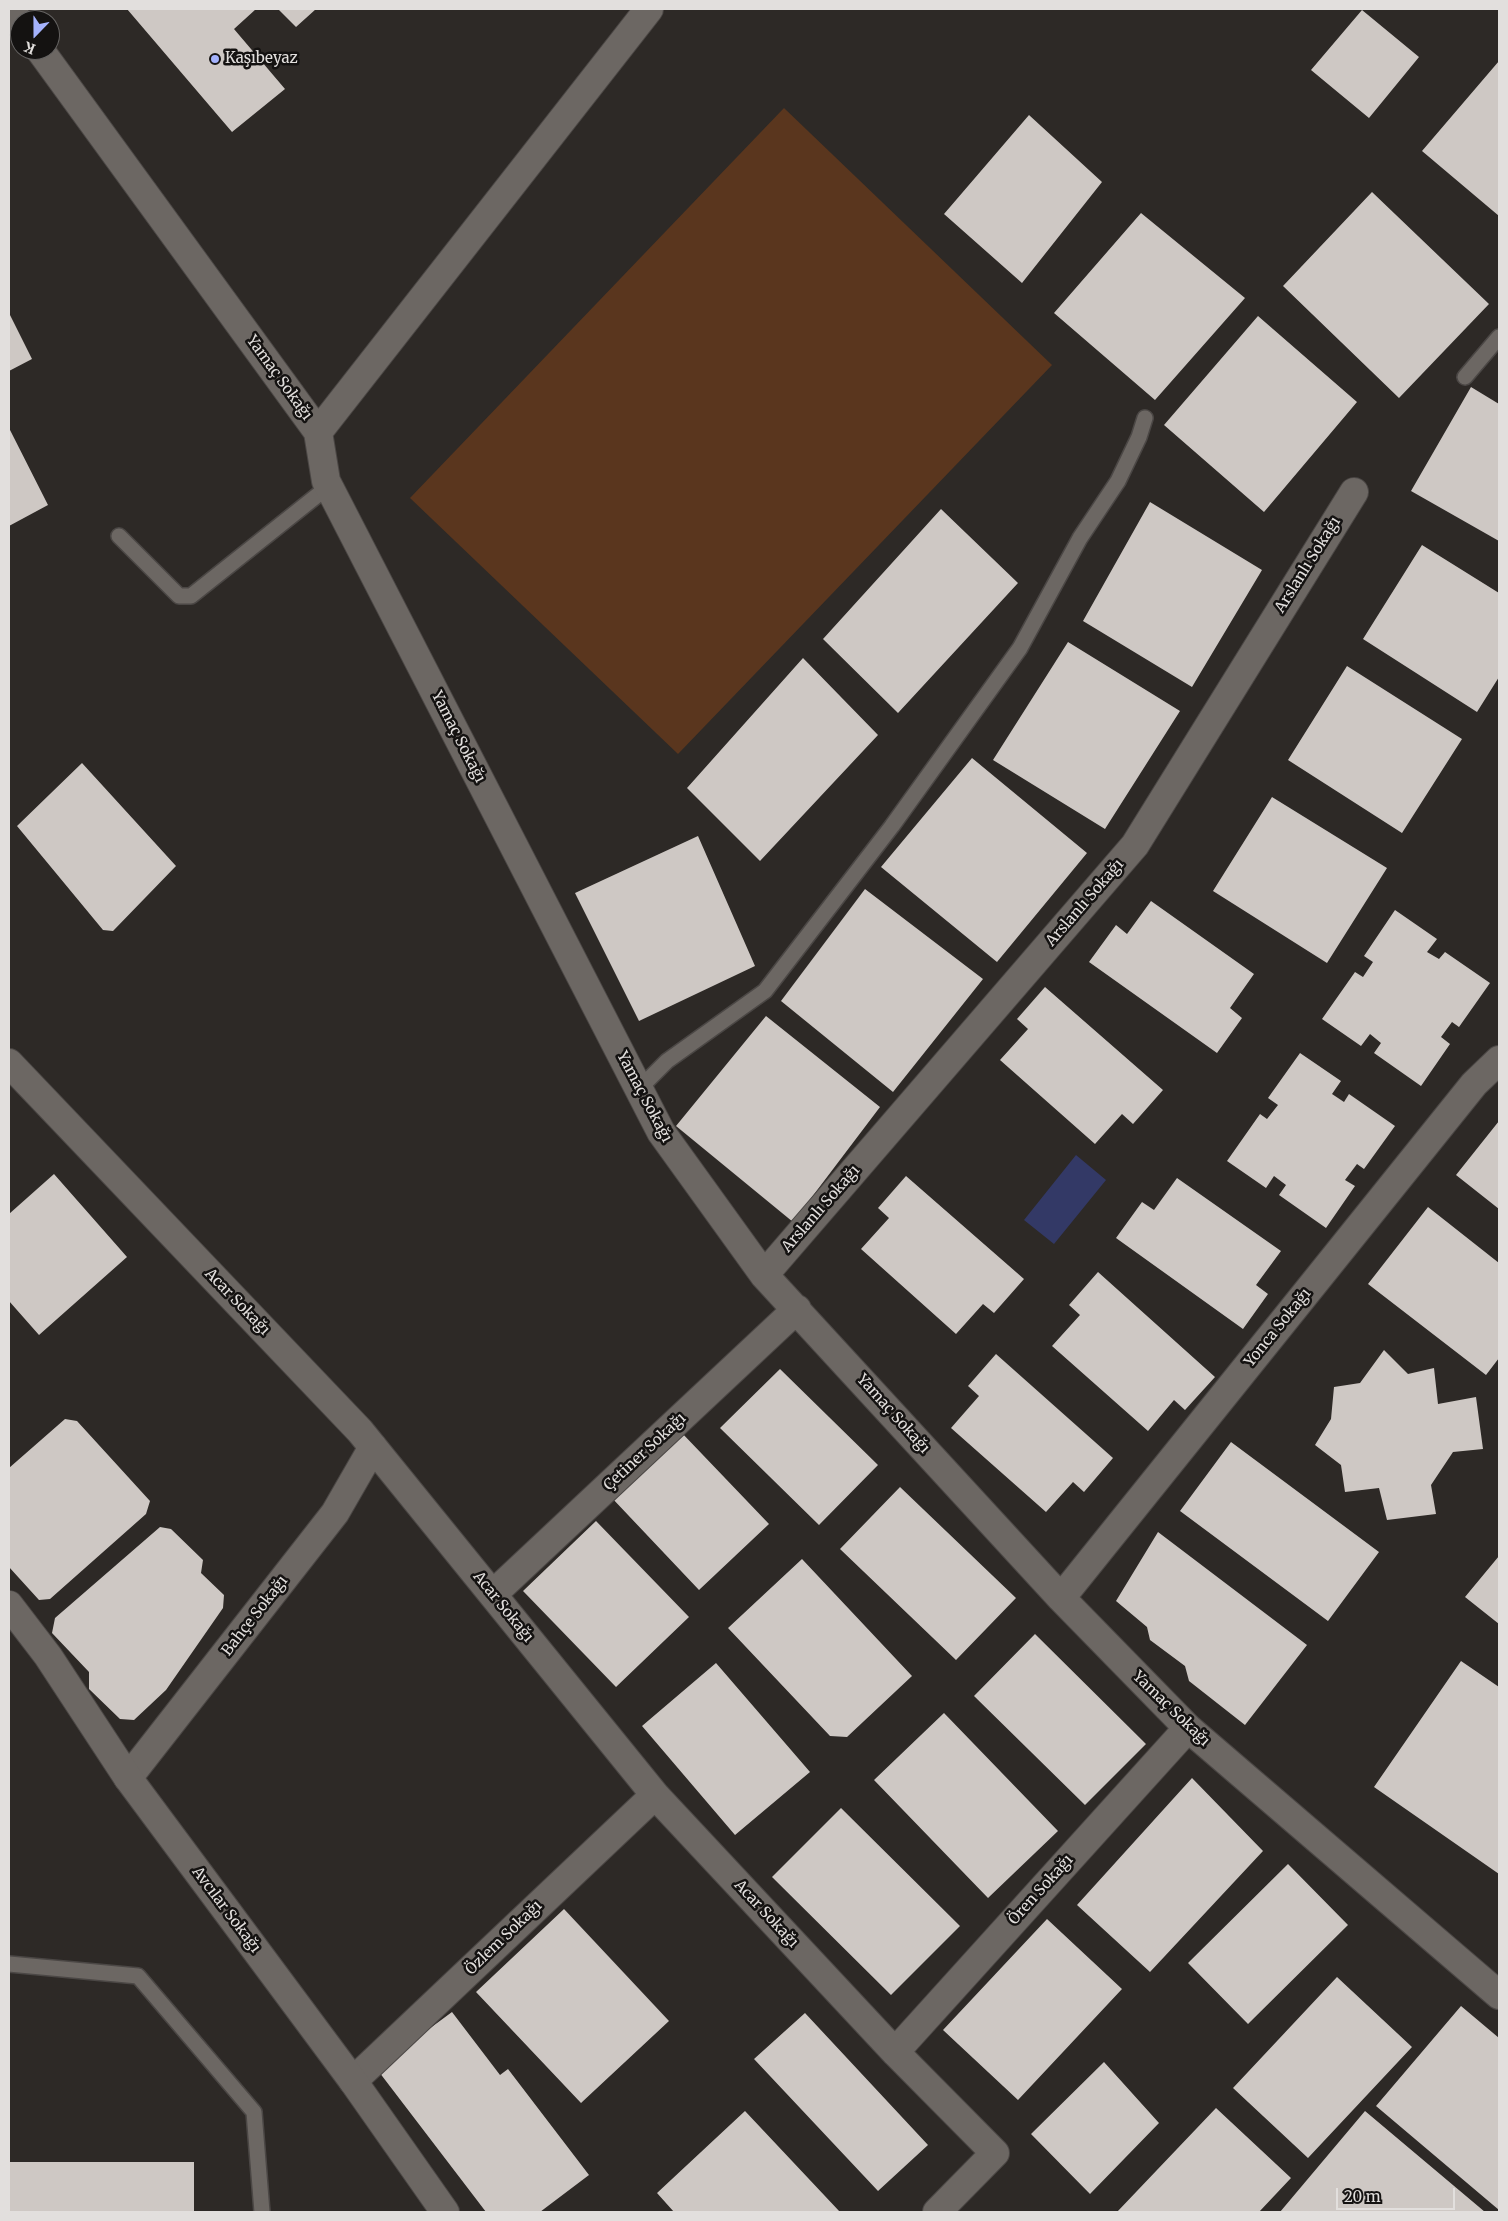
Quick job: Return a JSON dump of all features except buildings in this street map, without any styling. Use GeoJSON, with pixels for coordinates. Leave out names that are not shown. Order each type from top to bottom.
{"type":"FeatureCollection","features":[{"type":"Feature","properties":{"kind":"street"},"geometry":{"type":"LineString","coordinates":[[318,432],[649,9]]}},
{"type":"Feature","properties":{"kind":"street","name":"Yamaç Sokağı"},"geometry":{"type":"LineString","coordinates":[[47,60],[318,432],[329,486],[661,1132],[764,1275],[1061,1598],[1188,1728],[1499,1995]]}},
{"type":"Feature","properties":{"kind":"street","name":"Arslanlı Sokağı"},"geometry":{"type":"LineString","coordinates":[[764,1275],[1135,845],[1354,492]]}},
{"type":"Feature","properties":{"kind":"street","name":"Yonca Sokağı"},"geometry":{"type":"LineString","coordinates":[[1061,1598],[1474,1084],[1499,1060]]}},
{"type":"Feature","properties":{"kind":"street","name":"Acar Sokağı"},"geometry":{"type":"LineString","coordinates":[[9,1063],[373,1447],[655,1795],[895,2052],[995,2153],[937,2212]]}},
{"type":"Feature","properties":{"kind":"street","name":"Çetiner Sokağı"},"geometry":{"type":"LineString","coordinates":[[493,1594],[797,1309]]}},
{"type":"Feature","properties":{"kind":"street","name":"Bahçe Sokağı"},"geometry":{"type":"LineString","coordinates":[[128,1778],[335,1513],[373,1447]]}},
{"type":"Feature","properties":{"kind":"street","name":"Avcılar Sokağı"},"geometry":{"type":"LineString","coordinates":[[9,1605],[48,1656],[128,1778],[353,2081],[445,2212]]}},
{"type":"Feature","properties":{"kind":"street","name":"Ören Sokağı"},"geometry":{"type":"LineString","coordinates":[[895,2052],[1188,1728]]}},
{"type":"Feature","properties":{"kind":"street","name":"Özlem Sokağı"},"geometry":{"type":"LineString","coordinates":[[353,2081],[655,1795]]}},
{"type":"Feature","properties":{"kind":"lane"},"geometry":{"type":"LineString","coordinates":[[1465,377],[1499,337]]}},
{"type":"Feature","properties":{"kind":"lane"},"geometry":{"type":"LineString","coordinates":[[640,1089],[667,1061],[766,991],[892,826],[1020,648],[1080,538],[1118,481],[1139,438],[1145,418]]}},
{"type":"Feature","properties":{"kind":"lane"},"geometry":{"type":"LineString","coordinates":[[119,536],[179,596],[191,596],[329,486]]}},
{"type":"Feature","properties":{"kind":"lane"},"geometry":{"type":"LineString","coordinates":[[9,1964],[138,1976],[254,2112],[262,2212]]}},
{"type":"Feature","properties":{"kind":"shaded area"},"geometry":{"type":"Polygon","coordinates":[[[784,108],[1052,365],[678,754],[410,498],[784,108]]]}},
{"type":"Feature","properties":{"kind":"water"},"geometry":{"type":"Polygon","coordinates":[[[1076,1155],[1106,1180],[1054,1244],[1024,1220],[1076,1155]]]}},
{"type":"Feature","properties":{"kind":"place","name":"Kaşıbeyaz"},"geometry":{"type":"Point","coordinates":[215,59]}}]}
